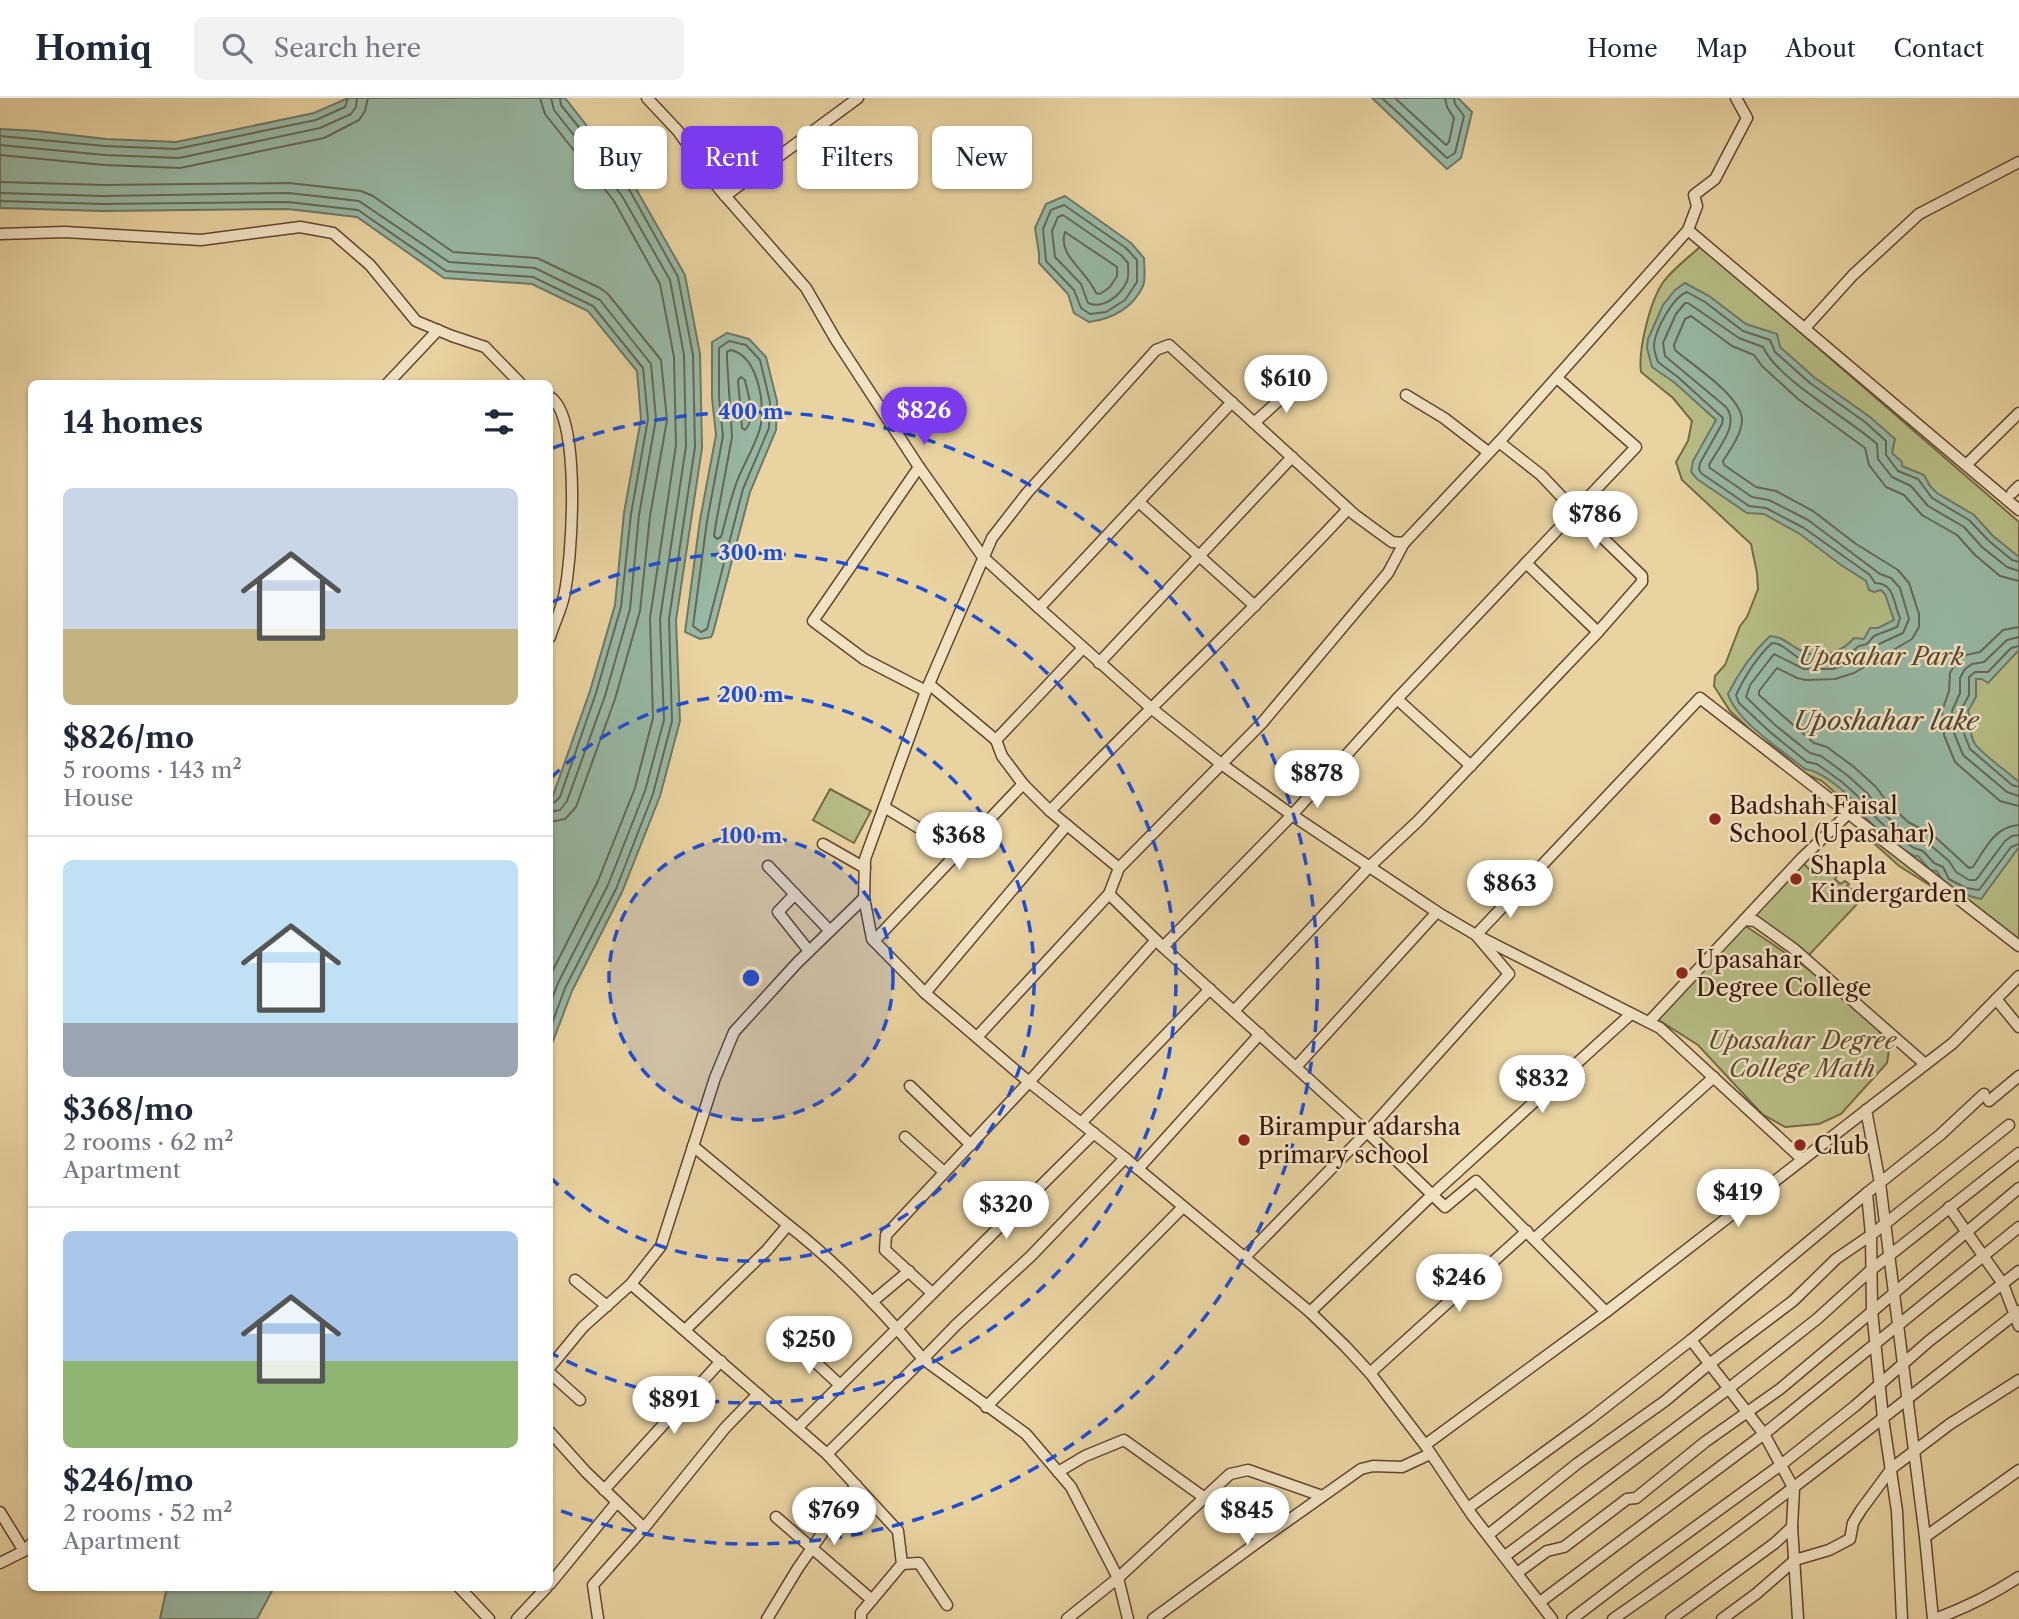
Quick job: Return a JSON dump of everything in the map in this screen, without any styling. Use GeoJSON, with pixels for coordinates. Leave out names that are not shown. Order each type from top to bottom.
{"type":"FeatureCollection","features":[{"type":"Feature","properties":{"kind":"street"},"geometry":{"type":"LineString","coordinates":[[647,98],[678,131],[725,196],[806,288],[836,340],[919,467],[983,557],[1099,663],[1220,763],[1292,815],[1437,912],[1476,935],[1660,1028],[1802,1159]]}},
{"type":"Feature","properties":{"kind":"street"},"geometry":{"type":"LineString","coordinates":[[725,196],[858,98]]}},
{"type":"Feature","properties":{"kind":"street"},"geometry":{"type":"LineString","coordinates":[[976,1037],[1109,894],[1119,868],[1262,723],[1388,573],[1404,543],[1499,442],[1688,230],[1697,206],[1694,195],[1715,179],[1747,118],[1736,98]]}},
{"type":"Feature","properties":{"kind":"street"},"geometry":{"type":"LineString","coordinates":[[1805,328],[1853,275],[1919,214],[2019,162]]}},
{"type":"Feature","properties":{"kind":"street"},"geometry":{"type":"LineString","coordinates":[[0,234],[65,232],[201,240],[300,227],[333,233],[370,265],[416,321],[485,347],[517,380]]}},
{"type":"Feature","properties":{"kind":"street"},"geometry":{"type":"LineString","coordinates":[[1688,230],[2019,510]]}},
{"type":"Feature","properties":{"kind":"street"},"geometry":{"type":"LineString","coordinates":[[391,380],[438,330]]}},
{"type":"Feature","properties":{"kind":"street"},"geometry":{"type":"LineString","coordinates":[[1404,543],[1392,542],[1348,509],[1169,345],[1156,350],[1027,494],[992,538],[927,688],[865,859],[864,898],[874,941],[925,993],[1029,1082],[1310,1312],[1370,1373],[1552,1619]]}},
{"type":"Feature","properties":{"kind":"street"},"geometry":{"type":"LineString","coordinates":[[932,1293],[885,1250],[886,1235],[1160,944],[1292,815],[1397,699],[1636,447],[1557,378]]}},
{"type":"Feature","properties":{"kind":"street"},"geometry":{"type":"LineString","coordinates":[[1254,423],[1297,384]]}},
{"type":"Feature","properties":{"kind":"street"},"geometry":{"type":"LineString","coordinates":[[1406,395],[1444,418],[1488,452]]}},
{"type":"Feature","properties":{"kind":"street"},"geometry":{"type":"LineString","coordinates":[[553,398],[560,409],[571,454],[573,505],[564,597],[553,628]]}},
{"type":"Feature","properties":{"kind":"street"},"geometry":{"type":"LineString","coordinates":[[1039,608],[1232,402]]}},
{"type":"Feature","properties":{"kind":"street"},"geometry":{"type":"LineString","coordinates":[[1966,465],[2019,413]]}},
{"type":"Feature","properties":{"kind":"street"},"geometry":{"type":"LineString","coordinates":[[1234,1011],[1369,867],[1471,766],[1642,582],[1643,579],[1541,475],[1499,442]]}},
{"type":"Feature","properties":{"kind":"street"},"geometry":{"type":"LineString","coordinates":[[1099,663],[1292,457]]}},
{"type":"Feature","properties":{"kind":"street"},"geometry":{"type":"LineString","coordinates":[[919,467],[813,621],[864,659],[927,688],[996,740],[1002,756],[1023,784],[1119,868]]}},
{"type":"Feature","properties":{"kind":"street"},"geometry":{"type":"LineString","coordinates":[[1140,503],[1255,607]]}},
{"type":"Feature","properties":{"kind":"street"},"geometry":{"type":"LineString","coordinates":[[1051,811],[1151,708],[1255,607],[1348,509]]}},
{"type":"Feature","properties":{"kind":"street"},"geometry":{"type":"LineString","coordinates":[[1526,564],[1598,632]]}},
{"type":"Feature","properties":{"kind":"street"},"geometry":{"type":"LineString","coordinates":[[996,740],[1083,648]]}},
{"type":"Feature","properties":{"kind":"street"},"geometry":{"type":"LineString","coordinates":[[1476,935],[1700,698],[2019,946]]}},
{"type":"Feature","properties":{"kind":"street"},"geometry":{"type":"LineString","coordinates":[[1397,699],[1471,766]]}},
{"type":"Feature","properties":{"kind":"street"},"geometry":{"type":"LineString","coordinates":[[874,941],[1023,784]]}},
{"type":"Feature","properties":{"kind":"street"},"geometry":{"type":"LineString","coordinates":[[884,807],[957,851]]}},
{"type":"Feature","properties":{"kind":"street"},"geometry":{"type":"LineString","coordinates":[[1649,1022],[1802,858],[1849,813]]}},
{"type":"Feature","properties":{"kind":"street"},"geometry":{"type":"LineString","coordinates":[[925,993],[1068,825]]}},
{"type":"Feature","properties":{"kind":"street"},"geometry":{"type":"LineString","coordinates":[[824,844],[865,868]]}},
{"type":"Feature","properties":{"kind":"street"},"geometry":{"type":"LineString","coordinates":[[768,866],[830,931]]}},
{"type":"Feature","properties":{"kind":"street"},"geometry":{"type":"LineString","coordinates":[[778,912],[795,894]]}},
{"type":"Feature","properties":{"kind":"street"},"geometry":{"type":"LineString","coordinates":[[1109,894],[1445,1207],[1476,1181],[1606,1312]]}},
{"type":"Feature","properties":{"kind":"street"},"geometry":{"type":"LineString","coordinates":[[553,1363],[583,1327],[631,1284],[661,1245],[715,1078],[734,1032],[809,951],[864,898]]}},
{"type":"Feature","properties":{"kind":"street"},"geometry":{"type":"LineString","coordinates":[[764,910],[778,912],[809,951]]}},
{"type":"Feature","properties":{"kind":"street"},"geometry":{"type":"LineString","coordinates":[[1296,1067],[1437,912]]}},
{"type":"Feature","properties":{"kind":"street"},"geometry":{"type":"LineString","coordinates":[[1744,920],[1755,921],[1794,949],[1925,1064]]}},
{"type":"Feature","properties":{"kind":"street"},"geometry":{"type":"LineString","coordinates":[[1244,1258],[1367,1132],[1509,974],[1476,935]]}},
{"type":"Feature","properties":{"kind":"street"},"geometry":{"type":"LineString","coordinates":[[1153,1619],[1361,1469],[1373,1466],[1402,1467],[1428,1449],[1953,1043],[2019,976]]}},
{"type":"Feature","properties":{"kind":"street"},"geometry":{"type":"LineString","coordinates":[[1081,1123],[1210,989]]}},
{"type":"Feature","properties":{"kind":"street"},"geometry":{"type":"LineString","coordinates":[[1996,999],[2019,1027]]}},
{"type":"Feature","properties":{"kind":"street"},"geometry":{"type":"LineString","coordinates":[[1310,1312],[1432,1195],[1631,1014]]}},
{"type":"Feature","properties":{"kind":"street"},"geometry":{"type":"LineString","coordinates":[[1138,1169],[1260,1034]]}},
{"type":"Feature","properties":{"kind":"street"},"geometry":{"type":"LineString","coordinates":[[1468,1508],[1590,1419],[1691,1340],[1880,1183],[2019,1076]]}},
{"type":"Feature","properties":{"kind":"street"},"geometry":{"type":"LineString","coordinates":[[1370,1373],[1714,1077]]}},
{"type":"Feature","properties":{"kind":"street"},"geometry":{"type":"LineString","coordinates":[[910,1086],[971,1145]]}},
{"type":"Feature","properties":{"kind":"street"},"geometry":{"type":"LineString","coordinates":[[1866,1110],[1880,1183],[1934,1619],[1958,1611],[2019,1577]]}},
{"type":"Feature","properties":{"kind":"street"},"geometry":{"type":"LineString","coordinates":[[1488,1535],[1578,1463],[1665,1401],[1708,1364],[1793,1301],[1836,1259],[1871,1235],[2009,1125]]}},
{"type":"Feature","properties":{"kind":"street"},"geometry":{"type":"LineString","coordinates":[[797,1428],[1094,1133]]}},
{"type":"Feature","properties":{"kind":"street"},"geometry":{"type":"LineString","coordinates":[[905,1137],[944,1172]]}},
{"type":"Feature","properties":{"kind":"street"},"geometry":{"type":"LineString","coordinates":[[693,1146],[808,1241],[897,1328],[923,1359],[1026,1434],[1071,1488],[1118,1578],[1128,1619]]}},
{"type":"Feature","properties":{"kind":"street"},"geometry":{"type":"LineString","coordinates":[[1505,1556],[1728,1389],[1817,1319],[1871,1270],[2019,1153]]}},
{"type":"Feature","properties":{"kind":"street"},"geometry":{"type":"LineString","coordinates":[[828,1454],[956,1325],[1031,1256],[1125,1158]]}},
{"type":"Feature","properties":{"kind":"street"},"geometry":{"type":"LineString","coordinates":[[1517,1573],[1547,1551],[1564,1547],[1627,1499],[1636,1498],[1780,1389],[2019,1188]]}},
{"type":"Feature","properties":{"kind":"street"},"geometry":{"type":"LineString","coordinates":[[1867,1194],[1871,1235],[1872,1311],[1883,1418],[1897,1511],[1902,1619]]}},
{"type":"Feature","properties":{"kind":"street"},"geometry":{"type":"LineString","coordinates":[[986,1407],[1183,1207]]}},
{"type":"Feature","properties":{"kind":"street"},"geometry":{"type":"LineString","coordinates":[[1949,1207],[2003,1284],[2017,1313],[2019,1326]]}},
{"type":"Feature","properties":{"kind":"street"},"geometry":{"type":"LineString","coordinates":[[684,1330],[767,1250],[788,1225]]}},
{"type":"Feature","properties":{"kind":"street"},"geometry":{"type":"LineString","coordinates":[[1540,1602],[1764,1434],[2019,1227]]}},
{"type":"Feature","properties":{"kind":"street"},"geometry":{"type":"LineString","coordinates":[[872,1303],[909,1271]]}},
{"type":"Feature","properties":{"kind":"street"},"geometry":{"type":"LineString","coordinates":[[1572,1619],[1782,1464],[2019,1271]]}},
{"type":"Feature","properties":{"kind":"street"},"geometry":{"type":"LineString","coordinates":[[575,1280],[607,1306]]}},
{"type":"Feature","properties":{"kind":"street"},"geometry":{"type":"LineString","coordinates":[[631,1284],[828,1454],[898,1531],[902,1564],[861,1613],[861,1619]]}},
{"type":"Feature","properties":{"kind":"street"},"geometry":{"type":"LineString","coordinates":[[1613,1619],[1692,1565],[1794,1489],[2017,1313]]}},
{"type":"Feature","properties":{"kind":"street"},"geometry":{"type":"LineString","coordinates":[[1691,1340],[1764,1434],[1794,1489],[1792,1527],[1798,1619]]}},
{"type":"Feature","properties":{"kind":"street"},"geometry":{"type":"LineString","coordinates":[[799,1346],[840,1385]]}},
{"type":"Feature","properties":{"kind":"street"},"geometry":{"type":"LineString","coordinates":[[604,1490],[721,1361]]}},
{"type":"Feature","properties":{"kind":"street"},"geometry":{"type":"LineString","coordinates":[[553,1377],[580,1400]]}},
{"type":"Feature","properties":{"kind":"street"},"geometry":{"type":"LineString","coordinates":[[1722,1619],[1756,1594],[1794,1560],[1829,1550],[1850,1539],[1853,1523],[1892,1468],[1950,1424],[2019,1380]]}},
{"type":"Feature","properties":{"kind":"street"},"geometry":{"type":"LineString","coordinates":[[598,1619],[593,1585],[644,1528],[725,1428],[758,1394]]}},
{"type":"Feature","properties":{"kind":"street"},"geometry":{"type":"LineString","coordinates":[[553,1435],[644,1528]]}},
{"type":"Feature","properties":{"kind":"street"},"geometry":{"type":"LineString","coordinates":[[1058,1472],[1084,1456],[1124,1440],[1262,1539]]}},
{"type":"Feature","properties":{"kind":"street"},"geometry":{"type":"LineString","coordinates":[[1925,1537],[2019,1470]]}},
{"type":"Feature","properties":{"kind":"street"},"geometry":{"type":"LineString","coordinates":[[1068,1619],[1118,1578],[1230,1474],[1248,1471],[1322,1496]]}},
{"type":"Feature","properties":{"kind":"street"},"geometry":{"type":"LineString","coordinates":[[767,1619],[856,1485]]}},
{"type":"Feature","properties":{"kind":"street"},"geometry":{"type":"LineString","coordinates":[[553,1580],[617,1502]]}},
{"type":"Feature","properties":{"kind":"street"},"geometry":{"type":"LineString","coordinates":[[0,1512],[28,1547],[0,1563]]}},
{"type":"Feature","properties":{"kind":"street"},"geometry":{"type":"LineString","coordinates":[[776,1517],[872,1600]]}},
{"type":"Feature","properties":{"kind":"street"},"geometry":{"type":"LineString","coordinates":[[1671,1619],[1775,1543],[1792,1527]]}},
{"type":"Feature","properties":{"kind":"street"},"geometry":{"type":"LineString","coordinates":[[902,1564],[919,1563],[947,1605]]}},
{"type":"Feature","properties":{"kind":"street"},"geometry":{"type":"LineString","coordinates":[[463,1591],[489,1619]]}},
{"type":"Feature","properties":{"kind":"street"},"geometry":{"type":"LineString","coordinates":[[517,1619],[543,1591]]}},
{"type":"Feature","properties":{"kind":"green space","name":"Uposhahar lake"},"geometry":{"type":"Polygon","coordinates":[[[1701,246],[2019,522],[2019,950],[1939,891],[1899,866],[1867,837],[1843,800],[1822,781],[1804,773],[1775,747],[1760,739],[1730,711],[1714,686],[1715,676],[1725,665],[1758,589],[1751,544],[1682,480],[1676,462],[1688,441],[1692,421],[1673,398],[1641,372],[1641,351],[1646,325],[1659,289],[1672,272],[1701,246]]]}},
{"type":"Feature","properties":{"kind":"green space"},"geometry":{"type":"Polygon","coordinates":[[[830,789],[871,811],[854,843],[813,820],[830,789]]]}},
{"type":"Feature","properties":{"kind":"green space"},"geometry":{"type":"Polygon","coordinates":[[[1801,861],[1816,876],[1827,863],[1839,873],[1835,879],[1840,884],[1845,881],[1862,899],[1808,956],[1753,916],[1801,861]]]}},
{"type":"Feature","properties":{"kind":"green space","name":"Upasahar Degree College Math"},"geometry":{"type":"Polygon","coordinates":[[[1744,925],[1840,994],[1890,1044],[1887,1063],[1841,1114],[1819,1124],[1785,1127],[1762,1114],[1698,1045],[1657,1019],[1744,925]]]}},
{"type":"Feature","properties":{"kind":"water"},"geometry":{"type":"Polygon","coordinates":[[[348,98],[565,98],[587,126],[574,126],[574,189],[636,189],[685,275],[700,354],[702,448],[676,620],[680,721],[660,796],[622,892],[572,991],[553,1041],[553,796],[590,691],[615,605],[624,513],[641,419],[637,371],[588,311],[532,284],[444,278],[357,217],[288,209],[103,211],[0,208],[0,129],[106,139],[176,142],[314,113],[348,98]]]}},
{"type":"Feature","properties":{"kind":"water"},"geometry":{"type":"Polygon","coordinates":[[[1372,98],[1458,98],[1472,112],[1461,158],[1447,169],[1372,98]]]}},
{"type":"Feature","properties":{"kind":"water"},"geometry":{"type":"Polygon","coordinates":[[[1065,196],[1131,243],[1144,258],[1144,279],[1139,294],[1128,306],[1106,318],[1089,322],[1074,313],[1068,294],[1039,263],[1035,228],[1046,204],[1065,196]]]}},
{"type":"Feature","properties":{"kind":"water","name":"Uposhahar lake"},"geometry":{"type":"Polygon","coordinates":[[[1685,283],[1709,296],[1746,324],[1777,334],[1780,347],[1815,378],[1870,417],[1895,439],[1892,453],[1902,462],[1902,466],[1924,475],[1937,493],[1974,515],[1993,536],[2019,557],[2019,650],[1988,683],[1976,679],[1976,697],[1968,711],[1975,744],[2019,782],[2019,847],[1981,899],[1950,887],[1937,871],[1930,870],[1918,856],[1889,840],[1840,789],[1819,774],[1805,769],[1750,725],[1740,715],[1728,694],[1741,670],[1770,636],[1780,638],[1804,652],[1825,655],[1844,647],[1854,638],[1864,639],[1870,628],[1878,628],[1894,620],[1881,590],[1869,590],[1866,581],[1800,534],[1764,514],[1747,513],[1697,479],[1691,472],[1693,461],[1716,420],[1675,383],[1652,367],[1647,348],[1648,339],[1663,305],[1675,290],[1685,283]]]}},
{"type":"Feature","properties":{"kind":"water"},"geometry":{"type":"Polygon","coordinates":[[[727,333],[749,339],[766,357],[777,401],[776,430],[750,492],[713,633],[711,637],[700,639],[685,632],[700,520],[716,435],[712,398],[712,342],[727,333]]]}},
{"type":"Feature","properties":{"kind":"water"},"geometry":{"type":"Polygon","coordinates":[[[166,1591],[272,1591],[257,1619],[160,1619],[166,1591]]]}},
{"type":"Feature","properties":{"kind":"place","name":"Badshah Faisal School (Upasahar)"},"geometry":{"type":"Point","coordinates":[1715,819]}},
{"type":"Feature","properties":{"kind":"place","name":"Shapla Kindergarden"},"geometry":{"type":"Point","coordinates":[1796,879]}},
{"type":"Feature","properties":{"kind":"place","name":"Upasahar Degree College"},"geometry":{"type":"Point","coordinates":[1682,973]}},
{"type":"Feature","properties":{"kind":"place","name":"Birampur adarsha primary school"},"geometry":{"type":"Point","coordinates":[1244,1140]}},
{"type":"Feature","properties":{"kind":"place","name":"Club"},"geometry":{"type":"Point","coordinates":[1800,1145]}},
{"type":"Feature","properties":{"kind":"park label","name":"Upasahar Park"},"geometry":{"type":"Point","coordinates":[1881,656]}}]}
